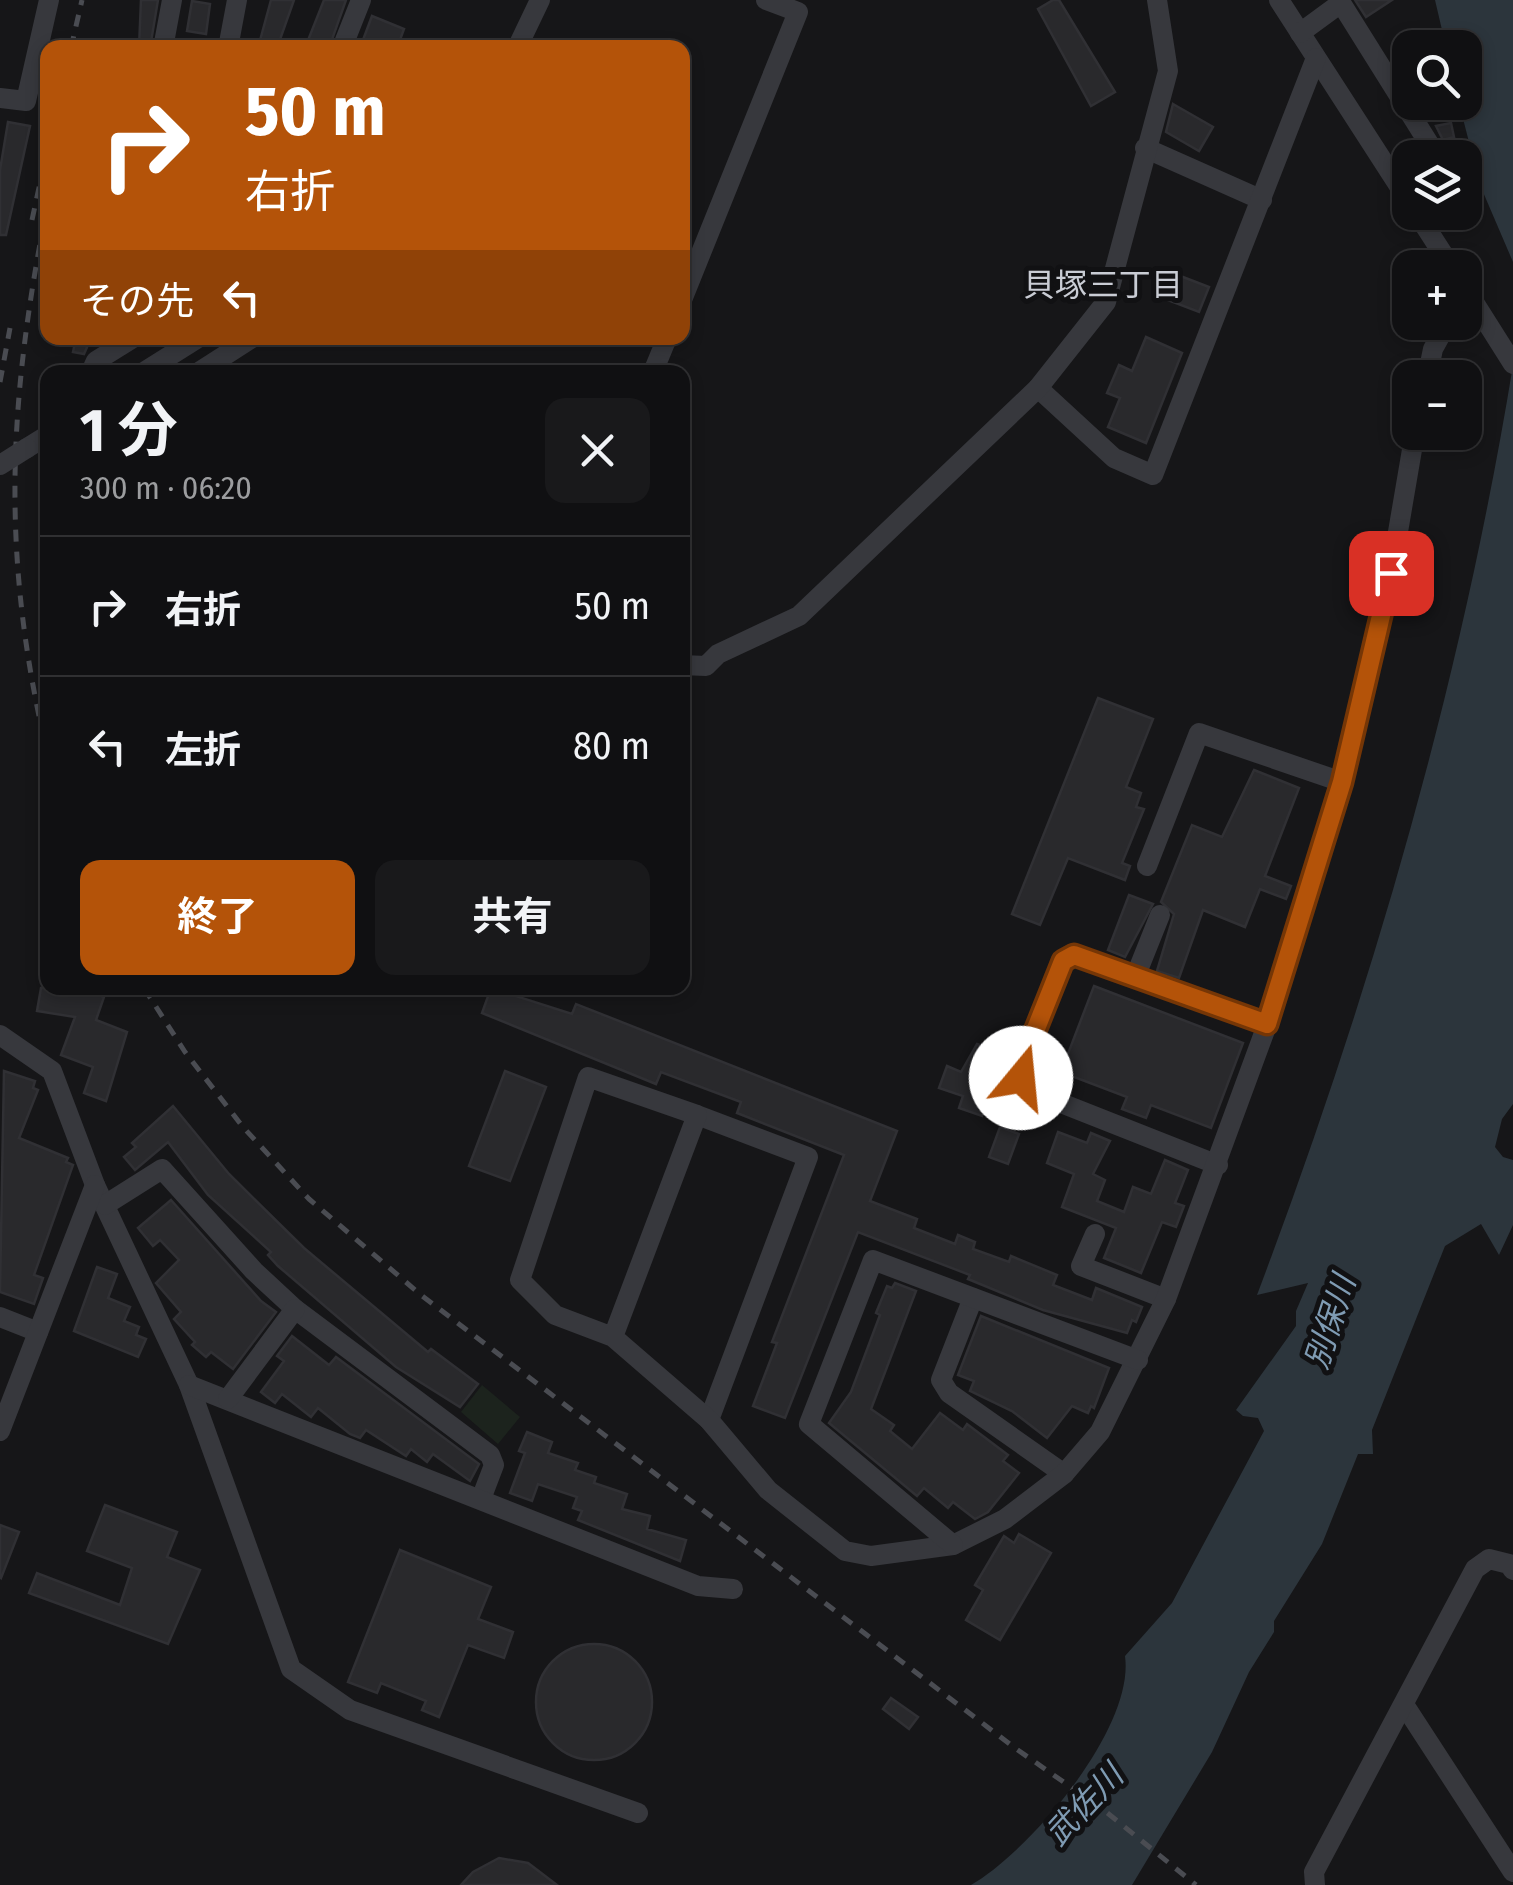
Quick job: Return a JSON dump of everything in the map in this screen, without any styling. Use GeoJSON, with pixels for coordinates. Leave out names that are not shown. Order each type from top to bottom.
{"type":"FeatureCollection","features":[{"type":"Feature","properties":{"kind":"street"},"geometry":{"type":"LineString","coordinates":[[0,98],[26,102],[49,0]]}},
{"type":"Feature","properties":{"kind":"street"},"geometry":{"type":"LineString","coordinates":[[164,40],[172,0]]}},
{"type":"Feature","properties":{"kind":"street"},"geometry":{"type":"LineString","coordinates":[[230,40],[237,0]]}},
{"type":"Feature","properties":{"kind":"street"},"geometry":{"type":"LineString","coordinates":[[345,40],[361,0]]}},
{"type":"Feature","properties":{"kind":"street"},"geometry":{"type":"LineString","coordinates":[[521,40],[540,0]]}},
{"type":"Feature","properties":{"kind":"street"},"geometry":{"type":"LineString","coordinates":[[690,280],[801,6],[766,0]]}},
{"type":"Feature","properties":{"kind":"street"},"geometry":{"type":"LineString","coordinates":[[690,666],[706,666],[718,654],[799,616],[1038,388],[1106,302],[1168,71],[1157,0]]}},
{"type":"Feature","properties":{"kind":"street"},"geometry":{"type":"LineString","coordinates":[[1280,0],[1392,175]]}},
{"type":"Feature","properties":{"kind":"street"},"geometry":{"type":"LineString","coordinates":[[1300,33],[1340,2],[1427,140]]}},
{"type":"Feature","properties":{"kind":"street"},"geometry":{"type":"LineString","coordinates":[[1038,388],[1114,458],[1152,475],[1316,58]]}},
{"type":"Feature","properties":{"kind":"street"},"geometry":{"type":"LineString","coordinates":[[1145,148],[1262,200]]}},
{"type":"Feature","properties":{"kind":"street"},"geometry":{"type":"LineString","coordinates":[[1482,317],[1513,364]]}},
{"type":"Feature","properties":{"kind":"street"},"geometry":{"type":"LineString","coordinates":[[94,365],[117,345]]}},
{"type":"Feature","properties":{"kind":"street"},"geometry":{"type":"LineString","coordinates":[[155,365],[187,345]]}},
{"type":"Feature","properties":{"kind":"street"},"geometry":{"type":"LineString","coordinates":[[210,365],[241,345]]}},
{"type":"Feature","properties":{"kind":"street"},"geometry":{"type":"LineString","coordinates":[[0,465],[40,440]]}},
{"type":"Feature","properties":{"kind":"street"},"geometry":{"type":"LineString","coordinates":[[709,1420],[808,1157],[588,1076],[520,1280],[555,1315],[613,1338],[709,1420],[768,1490],[845,1551],[871,1556],[953,1545],[1006,1519],[1064,1474],[1100,1432],[1166,1299],[1267,1024],[1342,782],[1391,573],[1412,450]]}},
{"type":"Feature","properties":{"kind":"street"},"geometry":{"type":"LineString","coordinates":[[1146,866],[1199,733],[1342,782]]}},
{"type":"Feature","properties":{"kind":"street"},"geometry":{"type":"LineString","coordinates":[[1136,975],[1160,915]]}},
{"type":"Feature","properties":{"kind":"street"},"geometry":{"type":"LineString","coordinates":[[1218,1165],[1028,1090],[1021,1078],[1021,1066],[1063,961],[1084,955],[1267,1024]]}},
{"type":"Feature","properties":{"kind":"street"},"geometry":{"type":"LineString","coordinates":[[0,1035],[52,1070],[105,1205],[189,1385],[291,1669],[350,1710],[638,1813]]}},
{"type":"Feature","properties":{"kind":"street"},"geometry":{"type":"LineString","coordinates":[[613,1338],[697,1115]]}},
{"type":"Feature","properties":{"kind":"street"},"geometry":{"type":"LineString","coordinates":[[105,1205],[162,1169],[254,1271],[295,1309],[490,1455],[494,1465],[480,1500]]}},
{"type":"Feature","properties":{"kind":"street"},"geometry":{"type":"LineString","coordinates":[[0,1431],[96,1184]]}},
{"type":"Feature","properties":{"kind":"street"},"geometry":{"type":"LineString","coordinates":[[1095,1234],[1081,1266],[1166,1299]]}},
{"type":"Feature","properties":{"kind":"street"},"geometry":{"type":"LineString","coordinates":[[953,1545],[809,1424],[873,1260],[1138,1360]]}},
{"type":"Feature","properties":{"kind":"street"},"geometry":{"type":"LineString","coordinates":[[973,1298],[941,1380],[949,1393],[1064,1474]]}},
{"type":"Feature","properties":{"kind":"street"},"geometry":{"type":"LineString","coordinates":[[228,1399],[295,1309]]}},
{"type":"Feature","properties":{"kind":"street"},"geometry":{"type":"LineString","coordinates":[[0,1317],[38,1332]]}},
{"type":"Feature","properties":{"kind":"street"},"geometry":{"type":"LineString","coordinates":[[189,1385],[698,1586],[733,1588]]}},
{"type":"Feature","properties":{"kind":"street"},"geometry":{"type":"LineString","coordinates":[[1316,1885],[1314,1872],[1475,1569],[1489,1559],[1509,1564],[1513,1570]]}},
{"type":"Feature","properties":{"kind":"street"},"geometry":{"type":"LineString","coordinates":[[1405,1706],[1513,1872]]}},
{"type":"Feature","properties":{"kind":"shaded area"},"geometry":{"type":"Polygon","coordinates":[[[482,1385],[520,1417],[498,1444],[461,1412],[482,1385]]]}},
{"type":"Feature","properties":{"kind":"water"},"geometry":{"type":"Polygon","coordinates":[[[1435,0],[1513,0],[1513,262],[1482,190],[1482,140],[1468,140],[1463,120],[1482,120],[1482,30],[1442,30],[1435,0]]]}},
{"type":"Feature","properties":{"kind":"water"},"geometry":{"type":"Polygon","coordinates":[[[1513,365],[1513,1104],[1502,1119],[1495,1147],[1503,1157],[1513,1160],[1513,1225],[1499,1255],[1481,1224],[1445,1246],[1372,1430],[1373,1454],[1358,1454],[1322,1544],[1274,1621],[1274,1632],[1249,1672],[1212,1752],[1132,1885],[971,1885],[995,1868],[1048,1817],[1096,1751],[1124,1685],[1125,1656],[1172,1603],[1264,1431],[1258,1418],[1243,1416],[1236,1410],[1296,1326],[1296,1311],[1308,1283],[1257,1295],[1338,1067],[1408,836],[1467,602],[1513,365]]]}},
{"type":"Feature","properties":{"kind":"building"},"geometry":{"type":"Polygon","coordinates":[[[141,0],[158,0],[151,40],[139,40],[141,0]]]}},
{"type":"Feature","properties":{"kind":"building"},"geometry":{"type":"Polygon","coordinates":[[[271,0],[294,0],[280,40],[260,40],[271,0]]]}},
{"type":"Feature","properties":{"kind":"building"},"geometry":{"type":"Polygon","coordinates":[[[324,0],[346,0],[332,40],[308,40],[324,0]]]}},
{"type":"Feature","properties":{"kind":"building"},"geometry":{"type":"Polygon","coordinates":[[[1059,0],[1115,92],[1091,106],[1038,9],[1059,0]]]}},
{"type":"Feature","properties":{"kind":"building"},"geometry":{"type":"Polygon","coordinates":[[[1355,0],[1392,0],[1366,17],[1355,0]]]}},
{"type":"Feature","properties":{"kind":"building"},"geometry":{"type":"Polygon","coordinates":[[[192,1],[210,4],[206,34],[187,31],[192,1]]]}},
{"type":"Feature","properties":{"kind":"building"},"geometry":{"type":"Polygon","coordinates":[[[372,16],[404,29],[400,40],[363,40],[372,16]]]}},
{"type":"Feature","properties":{"kind":"building"},"geometry":{"type":"Polygon","coordinates":[[[1173,104],[1213,127],[1199,151],[1166,132],[1173,104]]]}},
{"type":"Feature","properties":{"kind":"building"},"geometry":{"type":"Polygon","coordinates":[[[8,122],[30,126],[6,235],[0,235],[0,170],[8,122]]]}},
{"type":"Feature","properties":{"kind":"building"},"geometry":{"type":"Polygon","coordinates":[[[1451,123],[1454,137],[1443,140],[1436,126],[1451,123]]]}},
{"type":"Feature","properties":{"kind":"building"},"geometry":{"type":"Polygon","coordinates":[[[1170,272],[1209,287],[1199,312],[1160,297],[1170,272]]]}},
{"type":"Feature","properties":{"kind":"building"},"geometry":{"type":"Polygon","coordinates":[[[1146,337],[1182,353],[1146,443],[1108,427],[1120,398],[1107,393],[1119,365],[1132,371],[1146,337]]]}},
{"type":"Feature","properties":{"kind":"building"},"geometry":{"type":"Polygon","coordinates":[[[74,345],[88,345],[84,354],[73,352],[74,345]]]}},
{"type":"Feature","properties":{"kind":"building"},"geometry":{"type":"Polygon","coordinates":[[[1098,698],[1153,719],[1126,787],[1141,793],[1136,807],[1144,809],[1122,863],[1130,866],[1125,880],[1068,858],[1040,925],[1012,914],[1098,698]]]}},
{"type":"Feature","properties":{"kind":"building"},"geometry":{"type":"Polygon","coordinates":[[[1254,770],[1299,788],[1265,876],[1291,886],[1286,899],[1260,889],[1245,927],[1203,910],[1179,978],[1157,971],[1174,914],[1161,902],[1192,825],[1222,837],[1254,770]]]}},
{"type":"Feature","properties":{"kind":"building"},"geometry":{"type":"Polygon","coordinates":[[[1129,895],[1153,904],[1125,957],[1108,950],[1129,895]]]}},
{"type":"Feature","properties":{"kind":"building"},"geometry":{"type":"Polygon","coordinates":[[[1094,986],[1243,1043],[1211,1128],[1151,1105],[1146,1118],[1122,1109],[1127,1097],[1061,1072],[1094,986]]]}},
{"type":"Feature","properties":{"kind":"building"},"geometry":{"type":"Polygon","coordinates":[[[40,994],[104,997],[96,1020],[127,1032],[106,1101],[84,1093],[93,1067],[61,1055],[75,1017],[37,1011],[40,994]]]}},
{"type":"Feature","properties":{"kind":"building"},"geometry":{"type":"Polygon","coordinates":[[[488,995],[513,995],[572,1014],[576,1004],[897,1131],[870,1201],[917,1219],[914,1228],[955,1244],[958,1235],[975,1242],[973,1249],[1009,1262],[1011,1256],[1057,1275],[1053,1285],[1092,1300],[1096,1288],[1142,1307],[1136,1322],[1132,1320],[1127,1333],[1043,1310],[968,1279],[970,1275],[858,1232],[785,1418],[753,1406],[777,1343],[772,1342],[844,1155],[737,1113],[741,1102],[661,1072],[656,1084],[482,1013],[488,995]]]}},
{"type":"Feature","properties":{"kind":"building"},"geometry":{"type":"Polygon","coordinates":[[[977,1044],[994,1050],[991,1058],[998,1061],[982,1116],[959,1108],[963,1096],[939,1088],[947,1066],[961,1072],[977,1044]]]}},
{"type":"Feature","properties":{"kind":"building"},"geometry":{"type":"Polygon","coordinates":[[[4,1071],[35,1081],[33,1088],[38,1090],[19,1138],[68,1158],[66,1162],[73,1165],[34,1275],[43,1278],[34,1304],[0,1292],[4,1071]]]}},
{"type":"Feature","properties":{"kind":"building"},"geometry":{"type":"Polygon","coordinates":[[[505,1071],[546,1087],[510,1181],[469,1166],[505,1071]]]}},
{"type":"Feature","properties":{"kind":"building"},"geometry":{"type":"Polygon","coordinates":[[[173,1106],[229,1174],[304,1248],[428,1352],[431,1349],[478,1384],[460,1407],[396,1367],[278,1266],[268,1255],[271,1252],[208,1195],[168,1142],[135,1170],[124,1157],[136,1147],[132,1143],[173,1106]]]}},
{"type":"Feature","properties":{"kind":"building"},"geometry":{"type":"Polygon","coordinates":[[[1000,1127],[1019,1134],[1008,1164],[989,1157],[1000,1127]]]}},
{"type":"Feature","properties":{"kind":"building"},"geometry":{"type":"Polygon","coordinates":[[[1058,1132],[1087,1143],[1091,1133],[1110,1141],[1093,1174],[1105,1180],[1097,1201],[1124,1212],[1133,1187],[1151,1194],[1165,1160],[1188,1170],[1175,1203],[1184,1206],[1176,1227],[1162,1222],[1141,1273],[1104,1258],[1116,1228],[1062,1207],[1074,1174],[1047,1163],[1058,1132]]]}},
{"type":"Feature","properties":{"kind":"building"},"geometry":{"type":"Polygon","coordinates":[[[171,1200],[261,1301],[276,1312],[233,1369],[211,1352],[206,1357],[192,1345],[195,1342],[174,1319],[181,1312],[156,1283],[179,1260],[160,1240],[153,1246],[138,1228],[171,1200]]]}},
{"type":"Feature","properties":{"kind":"building"},"geometry":{"type":"Polygon","coordinates":[[[97,1267],[117,1274],[108,1298],[130,1307],[124,1321],[139,1327],[136,1335],[146,1339],[138,1357],[74,1331],[97,1267]]]}},
{"type":"Feature","properties":{"kind":"building"},"geometry":{"type":"Polygon","coordinates":[[[895,1283],[916,1291],[871,1409],[894,1425],[890,1431],[912,1449],[940,1413],[963,1430],[967,1424],[1008,1455],[1003,1461],[1019,1473],[988,1512],[975,1519],[953,1502],[948,1508],[924,1488],[917,1496],[829,1423],[851,1392],[880,1315],[876,1313],[887,1286],[892,1288],[895,1283]]]}},
{"type":"Feature","properties":{"kind":"building"},"geometry":{"type":"Polygon","coordinates":[[[981,1316],[1109,1368],[1094,1408],[1091,1406],[1088,1413],[1072,1406],[1047,1438],[1012,1411],[970,1391],[974,1381],[958,1375],[981,1316]]]}},
{"type":"Feature","properties":{"kind":"building"},"geometry":{"type":"Polygon","coordinates":[[[292,1336],[329,1365],[336,1357],[479,1464],[470,1481],[433,1454],[427,1462],[411,1449],[406,1456],[366,1430],[360,1438],[350,1434],[318,1408],[311,1417],[282,1394],[275,1403],[261,1392],[284,1361],[277,1356],[292,1336]]]}},
{"type":"Feature","properties":{"kind":"building"},"geometry":{"type":"Polygon","coordinates":[[[527,1432],[552,1442],[548,1453],[578,1463],[575,1470],[596,1477],[594,1483],[627,1494],[622,1509],[650,1516],[647,1529],[686,1540],[680,1561],[578,1520],[582,1511],[573,1508],[577,1497],[538,1484],[532,1501],[510,1493],[525,1453],[519,1451],[527,1432]]]}},
{"type":"Feature","properties":{"kind":"building"},"geometry":{"type":"Polygon","coordinates":[[[105,1505],[177,1532],[167,1557],[200,1570],[168,1644],[29,1593],[37,1573],[120,1605],[132,1568],[87,1551],[105,1505]]]}},
{"type":"Feature","properties":{"kind":"building"},"geometry":{"type":"Polygon","coordinates":[[[0,1525],[19,1532],[1,1578],[0,1577],[0,1525]]]}},
{"type":"Feature","properties":{"kind":"building"},"geometry":{"type":"Polygon","coordinates":[[[1019,1534],[1051,1553],[1000,1640],[966,1620],[983,1590],[975,1585],[1004,1536],[1014,1543],[1019,1534]]]}},
{"type":"Feature","properties":{"kind":"building"},"geometry":{"type":"Polygon","coordinates":[[[400,1550],[491,1587],[478,1619],[513,1632],[504,1658],[468,1645],[439,1717],[422,1710],[426,1701],[381,1683],[377,1693],[348,1682],[400,1550]]]}},
{"type":"Feature","properties":{"kind":"building"},"geometry":{"type":"Polygon","coordinates":[[[594,1644],[616,1648],[635,1661],[648,1680],[652,1702],[648,1724],[635,1743],[616,1756],[594,1760],[572,1756],[553,1743],[540,1724],[536,1702],[540,1680],[553,1661],[572,1648],[594,1644]]]}},
{"type":"Feature","properties":{"kind":"building"},"geometry":{"type":"Polygon","coordinates":[[[891,1698],[918,1717],[909,1729],[883,1709],[891,1698]]]}},
{"type":"Feature","properties":{"kind":"building"},"geometry":{"type":"Polygon","coordinates":[[[499,1858],[528,1863],[557,1885],[461,1885],[473,1872],[499,1858]]]}},
{"type":"Feature","properties":{"kind":"railway"},"geometry":{"type":"LineString","coordinates":[[73,40],[82,0]]}},
{"type":"Feature","properties":{"kind":"railway"},"geometry":{"type":"LineString","coordinates":[[32,220],[40,183]]}},
{"type":"Feature","properties":{"kind":"railway"},"geometry":{"type":"LineString","coordinates":[[40,247],[24,345],[15,479],[22,613],[40,717]]}},
{"type":"Feature","properties":{"kind":"railway"},"geometry":{"type":"LineString","coordinates":[[0,382],[10,328]]}},
{"type":"Feature","properties":{"kind":"railway"},"geometry":{"type":"LineString","coordinates":[[148,995],[185,1052],[243,1127],[309,1199],[421,1295],[1015,1748],[1105,1811],[1196,1885]]}},
{"type":"Feature","properties":{"kind":"district","name":"貝塚三丁目"},"geometry":{"type":"Point","coordinates":[1103,285]}},
{"type":"Feature","properties":{"kind":"route"},"geometry":{"type":"LineString","coordinates":[[1021,1078],[1021,1066],[1063,961],[1074,955],[1084,955],[1267,1024],[1342,782],[1391,573]]}},
{"type":"Feature","properties":{"kind":"water label","name":"別保川"},"geometry":{"type":"Point","coordinates":[1330,1322]}},
{"type":"Feature","properties":{"kind":"water label","name":"武佐川"},"geometry":{"type":"Point","coordinates":[1084,1805]}}]}
